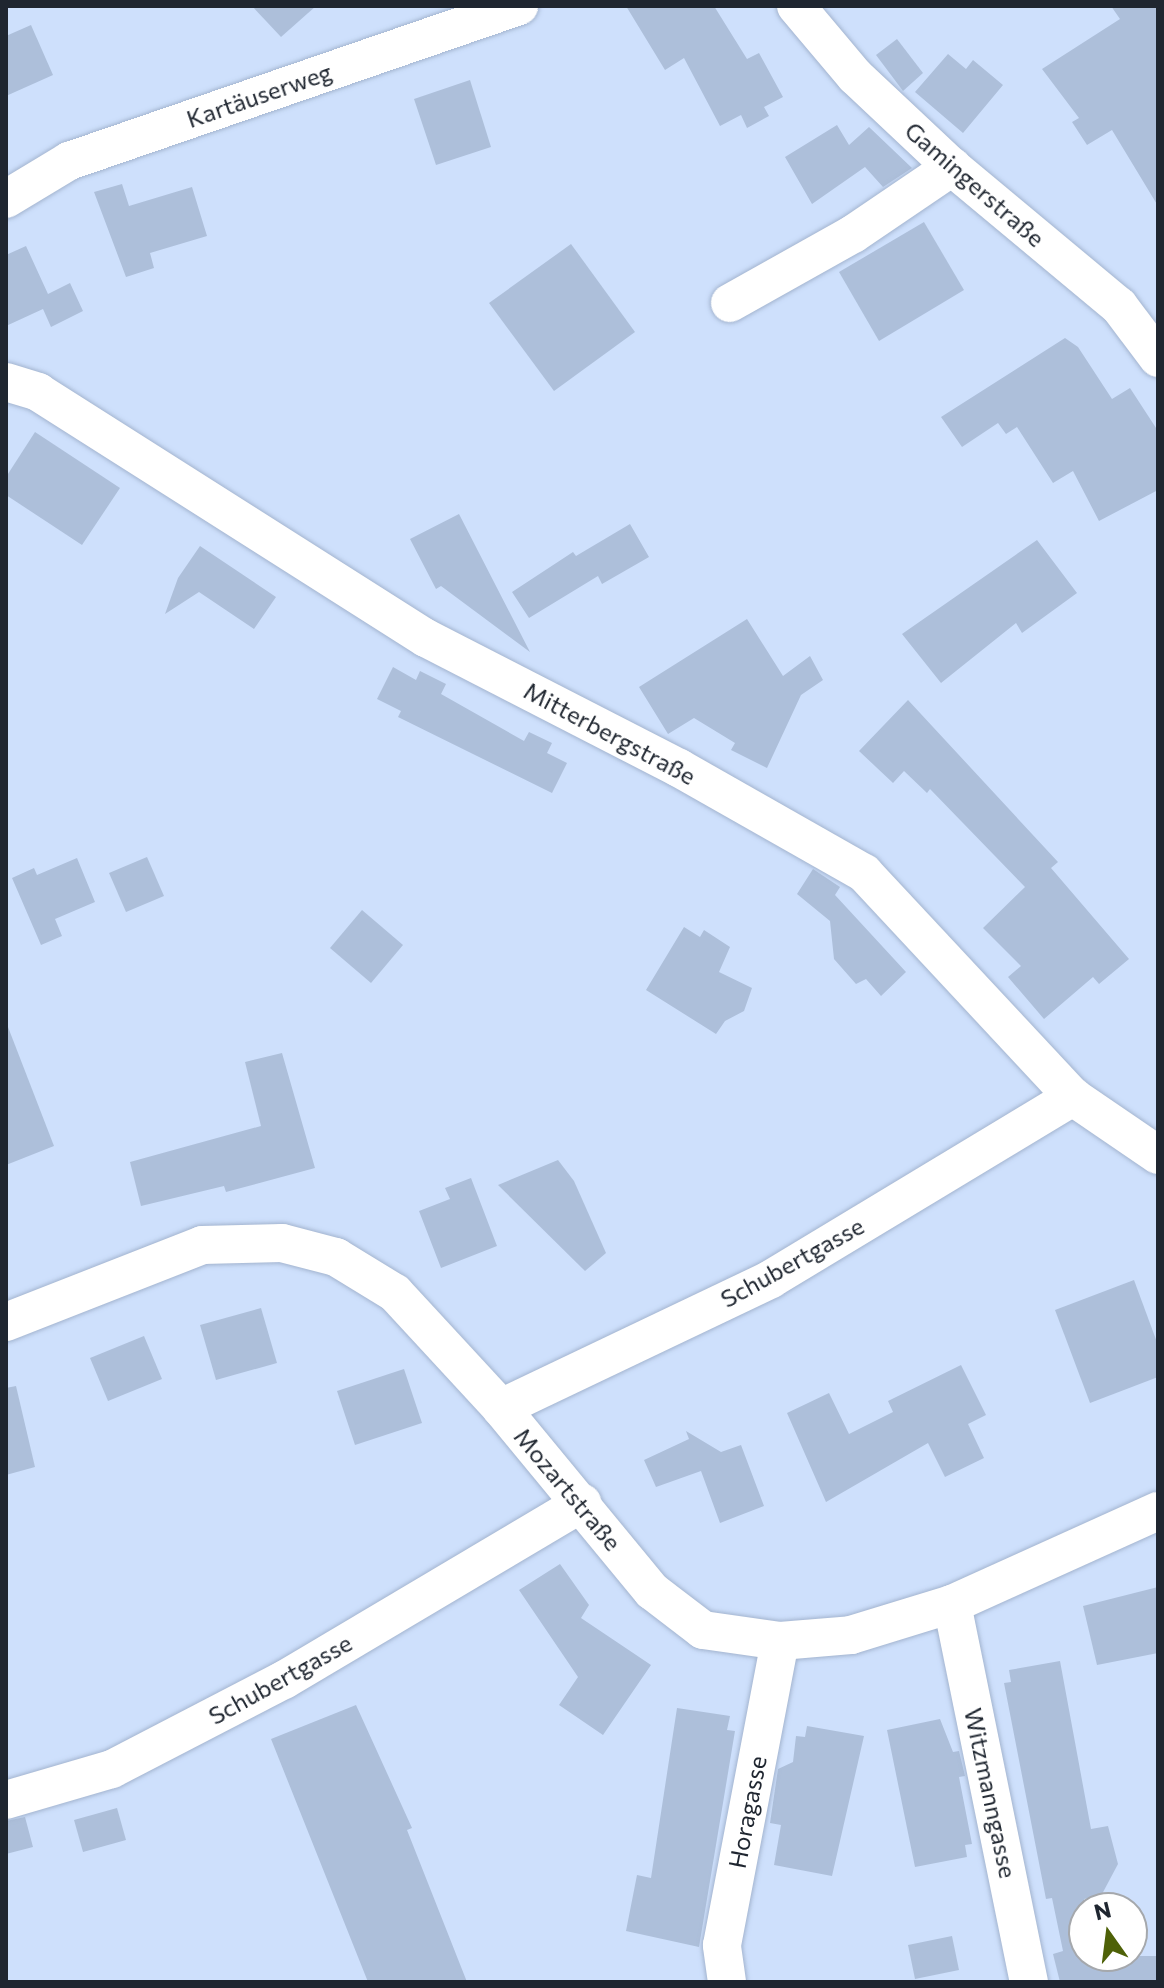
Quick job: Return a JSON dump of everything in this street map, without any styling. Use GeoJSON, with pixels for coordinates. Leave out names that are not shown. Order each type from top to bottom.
{"type":"FeatureCollection","features":[{"type":"Feature","properties":{"kind":"street","name":"Kartäuserweg"},"geometry":{"type":"LineString","coordinates":[[6,199],[69,161],[519,6]]}},
{"type":"Feature","properties":{"kind":"street","name":"Gamingerstraße"},"geometry":{"type":"LineString","coordinates":[[796,6],[855,76],[952,167],[1119,306],[1158,358]]}},
{"type":"Feature","properties":{"kind":"street"},"geometry":{"type":"LineString","coordinates":[[730,303],[853,234],[952,167]]}},
{"type":"Feature","properties":{"kind":"street","name":"Mitterbergstraße"},"geometry":{"type":"LineString","coordinates":[[6,382],[38,392],[426,638],[679,768],[864,873],[1073,1097],[1158,1155]]}},
{"type":"Feature","properties":{"kind":"street","name":"Schubertgasse"},"geometry":{"type":"LineString","coordinates":[[501,1408],[771,1279],[1073,1097]]}},
{"type":"Feature","properties":{"kind":"street","name":"Mozartstraße"},"geometry":{"type":"LineString","coordinates":[[6,1322],[202,1245],[282,1243],[336,1257],[395,1293],[501,1408],[652,1591],[703,1630],[780,1641],[851,1635],[952,1604],[1158,1511]]}},
{"type":"Feature","properties":{"kind":"street","name":"Schubertgasse"},"geometry":{"type":"LineString","coordinates":[[6,1800],[112,1769],[284,1680],[582,1503]]}},
{"type":"Feature","properties":{"kind":"street","name":"Witzmanngasse"},"geometry":{"type":"LineString","coordinates":[[952,1604],[1029,1982]]}},
{"type":"Feature","properties":{"kind":"street","name":"Horagasse"},"geometry":{"type":"LineString","coordinates":[[727,1982],[722,1945],[780,1641]]}},
{"type":"Feature","properties":{"kind":"building"},"geometry":{"type":"Polygon","coordinates":[[[252,6],[316,6],[281,37],[252,6]]]}},
{"type":"Feature","properties":{"kind":"building"},"geometry":{"type":"Polygon","coordinates":[[[626,6],[714,6],[747,59],[759,53],[783,97],[764,107],[769,116],[747,128],[741,115],[720,126],[684,58],[665,70],[626,6]]]}},
{"type":"Feature","properties":{"kind":"building"},"geometry":{"type":"Polygon","coordinates":[[[1111,6],[1158,6],[1158,206],[1112,130],[1087,145],[1072,122],[1079,118],[1042,69],[1120,19],[1111,6]]]}},
{"type":"Feature","properties":{"kind":"building"},"geometry":{"type":"Polygon","coordinates":[[[31,25],[53,75],[6,96],[6,36],[31,25]]]}},
{"type":"Feature","properties":{"kind":"building"},"geometry":{"type":"Polygon","coordinates":[[[897,39],[923,73],[903,91],[876,55],[897,39]]]}},
{"type":"Feature","properties":{"kind":"building"},"geometry":{"type":"Polygon","coordinates":[[[948,54],[966,69],[973,60],[1003,85],[963,133],[915,92],[948,54]]]}},
{"type":"Feature","properties":{"kind":"building"},"geometry":{"type":"Polygon","coordinates":[[[470,80],[491,147],[436,165],[414,99],[470,80]]]}},
{"type":"Feature","properties":{"kind":"building"},"geometry":{"type":"Polygon","coordinates":[[[837,125],[849,145],[869,127],[912,168],[883,187],[865,167],[812,204],[785,157],[837,125]]]}},
{"type":"Feature","properties":{"kind":"building"},"geometry":{"type":"Polygon","coordinates":[[[122,184],[129,206],[192,187],[207,236],[150,253],[154,268],[126,277],[94,192],[122,184]]]}},
{"type":"Feature","properties":{"kind":"building"},"geometry":{"type":"Polygon","coordinates":[[[924,222],[964,290],[879,341],[839,272],[924,222]]]}},
{"type":"Feature","properties":{"kind":"building"},"geometry":{"type":"Polygon","coordinates":[[[571,244],[635,332],[554,391],[489,303],[571,244]]]}},
{"type":"Feature","properties":{"kind":"building"},"geometry":{"type":"Polygon","coordinates":[[[26,246],[48,294],[70,283],[83,311],[51,327],[43,309],[6,326],[6,255],[26,246]]]}},
{"type":"Feature","properties":{"kind":"building"},"geometry":{"type":"Polygon","coordinates":[[[1065,338],[1078,347],[1112,399],[1130,388],[1158,431],[1158,490],[1099,521],[1073,471],[1053,483],[1017,427],[1006,434],[998,423],[962,447],[941,417],[1065,338]]]}},
{"type":"Feature","properties":{"kind":"building"},"geometry":{"type":"Polygon","coordinates":[[[35,432],[120,488],[82,545],[6,495],[6,477],[35,432]]]}},
{"type":"Feature","properties":{"kind":"building"},"geometry":{"type":"Polygon","coordinates":[[[459,514],[530,652],[441,586],[436,589],[410,539],[459,514]]]}},
{"type":"Feature","properties":{"kind":"building"},"geometry":{"type":"Polygon","coordinates":[[[630,524],[649,557],[602,584],[598,576],[529,618],[512,592],[573,552],[576,556],[630,524]]]}},
{"type":"Feature","properties":{"kind":"building"},"geometry":{"type":"Polygon","coordinates":[[[1037,540],[1077,593],[1022,633],[1016,623],[941,683],[902,634],[1037,540]]]}},
{"type":"Feature","properties":{"kind":"building"},"geometry":{"type":"Polygon","coordinates":[[[200,546],[276,597],[254,629],[199,592],[165,614],[178,578],[200,546]]]}},
{"type":"Feature","properties":{"kind":"building"},"geometry":{"type":"Polygon","coordinates":[[[747,619],[783,676],[810,656],[823,680],[801,695],[767,768],[731,750],[735,743],[694,718],[668,734],[639,687],[747,619]]]}},
{"type":"Feature","properties":{"kind":"building"},"geometry":{"type":"Polygon","coordinates":[[[393,667],[416,680],[420,671],[446,684],[441,694],[524,741],[529,732],[552,743],[547,753],[567,763],[552,793],[398,717],[401,711],[377,699],[393,667]]]}},
{"type":"Feature","properties":{"kind":"building"},"geometry":{"type":"Polygon","coordinates":[[[908,700],[1058,862],[1051,868],[1129,959],[1099,984],[1093,977],[1044,1019],[1008,977],[1021,966],[983,928],[1025,887],[930,789],[927,793],[904,771],[893,783],[859,751],[908,700]]]}},
{"type":"Feature","properties":{"kind":"building"},"geometry":{"type":"Polygon","coordinates":[[[147,857],[164,896],[126,912],[109,873],[147,857]]]}},
{"type":"Feature","properties":{"kind":"building"},"geometry":{"type":"Polygon","coordinates":[[[77,858],[95,902],[55,919],[62,936],[41,945],[12,878],[34,868],[37,875],[77,858]]]}},
{"type":"Feature","properties":{"kind":"building"},"geometry":{"type":"Polygon","coordinates":[[[813,869],[840,887],[835,895],[906,972],[881,996],[866,979],[856,984],[834,959],[830,921],[797,894],[813,869]]]}},
{"type":"Feature","properties":{"kind":"building"},"geometry":{"type":"Polygon","coordinates":[[[362,910],[403,945],[371,983],[330,948],[362,910]]]}},
{"type":"Feature","properties":{"kind":"building"},"geometry":{"type":"Polygon","coordinates":[[[684,927],[700,937],[704,930],[730,947],[719,972],[752,988],[744,1011],[725,1021],[716,1034],[646,990],[684,927]]]}},
{"type":"Feature","properties":{"kind":"building"},"geometry":{"type":"Polygon","coordinates":[[[6,1028],[54,1146],[6,1165],[6,1028]]]}},
{"type":"Feature","properties":{"kind":"building"},"geometry":{"type":"Polygon","coordinates":[[[282,1053],[315,1168],[226,1192],[224,1186],[141,1206],[130,1162],[261,1126],[245,1062],[282,1053]]]}},
{"type":"Feature","properties":{"kind":"building"},"geometry":{"type":"Polygon","coordinates":[[[558,1160],[574,1181],[606,1253],[585,1271],[498,1185],[558,1160]]]}},
{"type":"Feature","properties":{"kind":"building"},"geometry":{"type":"Polygon","coordinates":[[[471,1178],[497,1246],[441,1268],[419,1211],[450,1199],[445,1188],[471,1178]]]}},
{"type":"Feature","properties":{"kind":"building"},"geometry":{"type":"Polygon","coordinates":[[[1134,1280],[1158,1345],[1158,1377],[1090,1403],[1055,1310],[1134,1280]]]}},
{"type":"Feature","properties":{"kind":"building"},"geometry":{"type":"Polygon","coordinates":[[[261,1308],[277,1363],[216,1380],[200,1325],[261,1308]]]}},
{"type":"Feature","properties":{"kind":"building"},"geometry":{"type":"Polygon","coordinates":[[[144,1336],[162,1379],[108,1401],[90,1358],[144,1336]]]}},
{"type":"Feature","properties":{"kind":"building"},"geometry":{"type":"Polygon","coordinates":[[[961,1365],[986,1415],[968,1424],[984,1458],[945,1477],[928,1443],[826,1502],[787,1413],[829,1393],[849,1434],[893,1412],[888,1401],[961,1365]]]}},
{"type":"Feature","properties":{"kind":"building"},"geometry":{"type":"Polygon","coordinates":[[[404,1369],[422,1423],[355,1445],[337,1391],[404,1369]]]}},
{"type":"Feature","properties":{"kind":"building"},"geometry":{"type":"Polygon","coordinates":[[[16,1386],[35,1467],[6,1475],[6,1388],[16,1386]]]}},
{"type":"Feature","properties":{"kind":"building"},"geometry":{"type":"Polygon","coordinates":[[[686,1431],[721,1452],[741,1445],[764,1506],[720,1523],[701,1471],[656,1487],[644,1460],[689,1439],[686,1431]]]}},
{"type":"Feature","properties":{"kind":"building"},"geometry":{"type":"Polygon","coordinates":[[[560,1564],[589,1605],[581,1618],[651,1665],[603,1735],[559,1705],[578,1677],[519,1590],[560,1564]]]}},
{"type":"Feature","properties":{"kind":"building"},"geometry":{"type":"Polygon","coordinates":[[[1158,1587],[1158,1653],[1097,1665],[1083,1606],[1158,1587]]]}},
{"type":"Feature","properties":{"kind":"building"},"geometry":{"type":"Polygon","coordinates":[[[1060,1661],[1091,1829],[1108,1826],[1118,1864],[1103,1892],[1068,1892],[1068,1972],[1148,1972],[1148,1956],[1158,1956],[1158,1982],[1060,1982],[1053,1954],[1063,1951],[1052,1898],[1046,1899],[1004,1683],[1011,1682],[1009,1670],[1060,1661]]]}},
{"type":"Feature","properties":{"kind":"building"},"geometry":{"type":"Polygon","coordinates":[[[356,1705],[412,1828],[407,1830],[467,1982],[368,1982],[271,1739],[356,1705]]]}},
{"type":"Feature","properties":{"kind":"building"},"geometry":{"type":"Polygon","coordinates":[[[677,1708],[730,1716],[727,1730],[735,1731],[699,1947],[626,1931],[637,1875],[651,1878],[677,1708]]]}},
{"type":"Feature","properties":{"kind":"building"},"geometry":{"type":"Polygon","coordinates":[[[940,1719],[953,1752],[959,1751],[965,1776],[959,1777],[972,1844],[965,1845],[967,1857],[915,1867],[887,1730],[940,1719]]]}},
{"type":"Feature","properties":{"kind":"building"},"geometry":{"type":"Polygon","coordinates":[[[807,1726],[864,1736],[832,1876],[774,1865],[781,1825],[770,1823],[778,1769],[793,1762],[796,1736],[805,1737],[807,1726]]]}},
{"type":"Feature","properties":{"kind":"building"},"geometry":{"type":"Polygon","coordinates":[[[117,1808],[126,1840],[83,1852],[74,1820],[117,1808]]]}},
{"type":"Feature","properties":{"kind":"building"},"geometry":{"type":"Polygon","coordinates":[[[25,1817],[33,1847],[6,1854],[6,1821],[25,1817]]]}},
{"type":"Feature","properties":{"kind":"building"},"geometry":{"type":"Polygon","coordinates":[[[952,1936],[959,1970],[915,1979],[908,1945],[952,1936]]]}}]}
